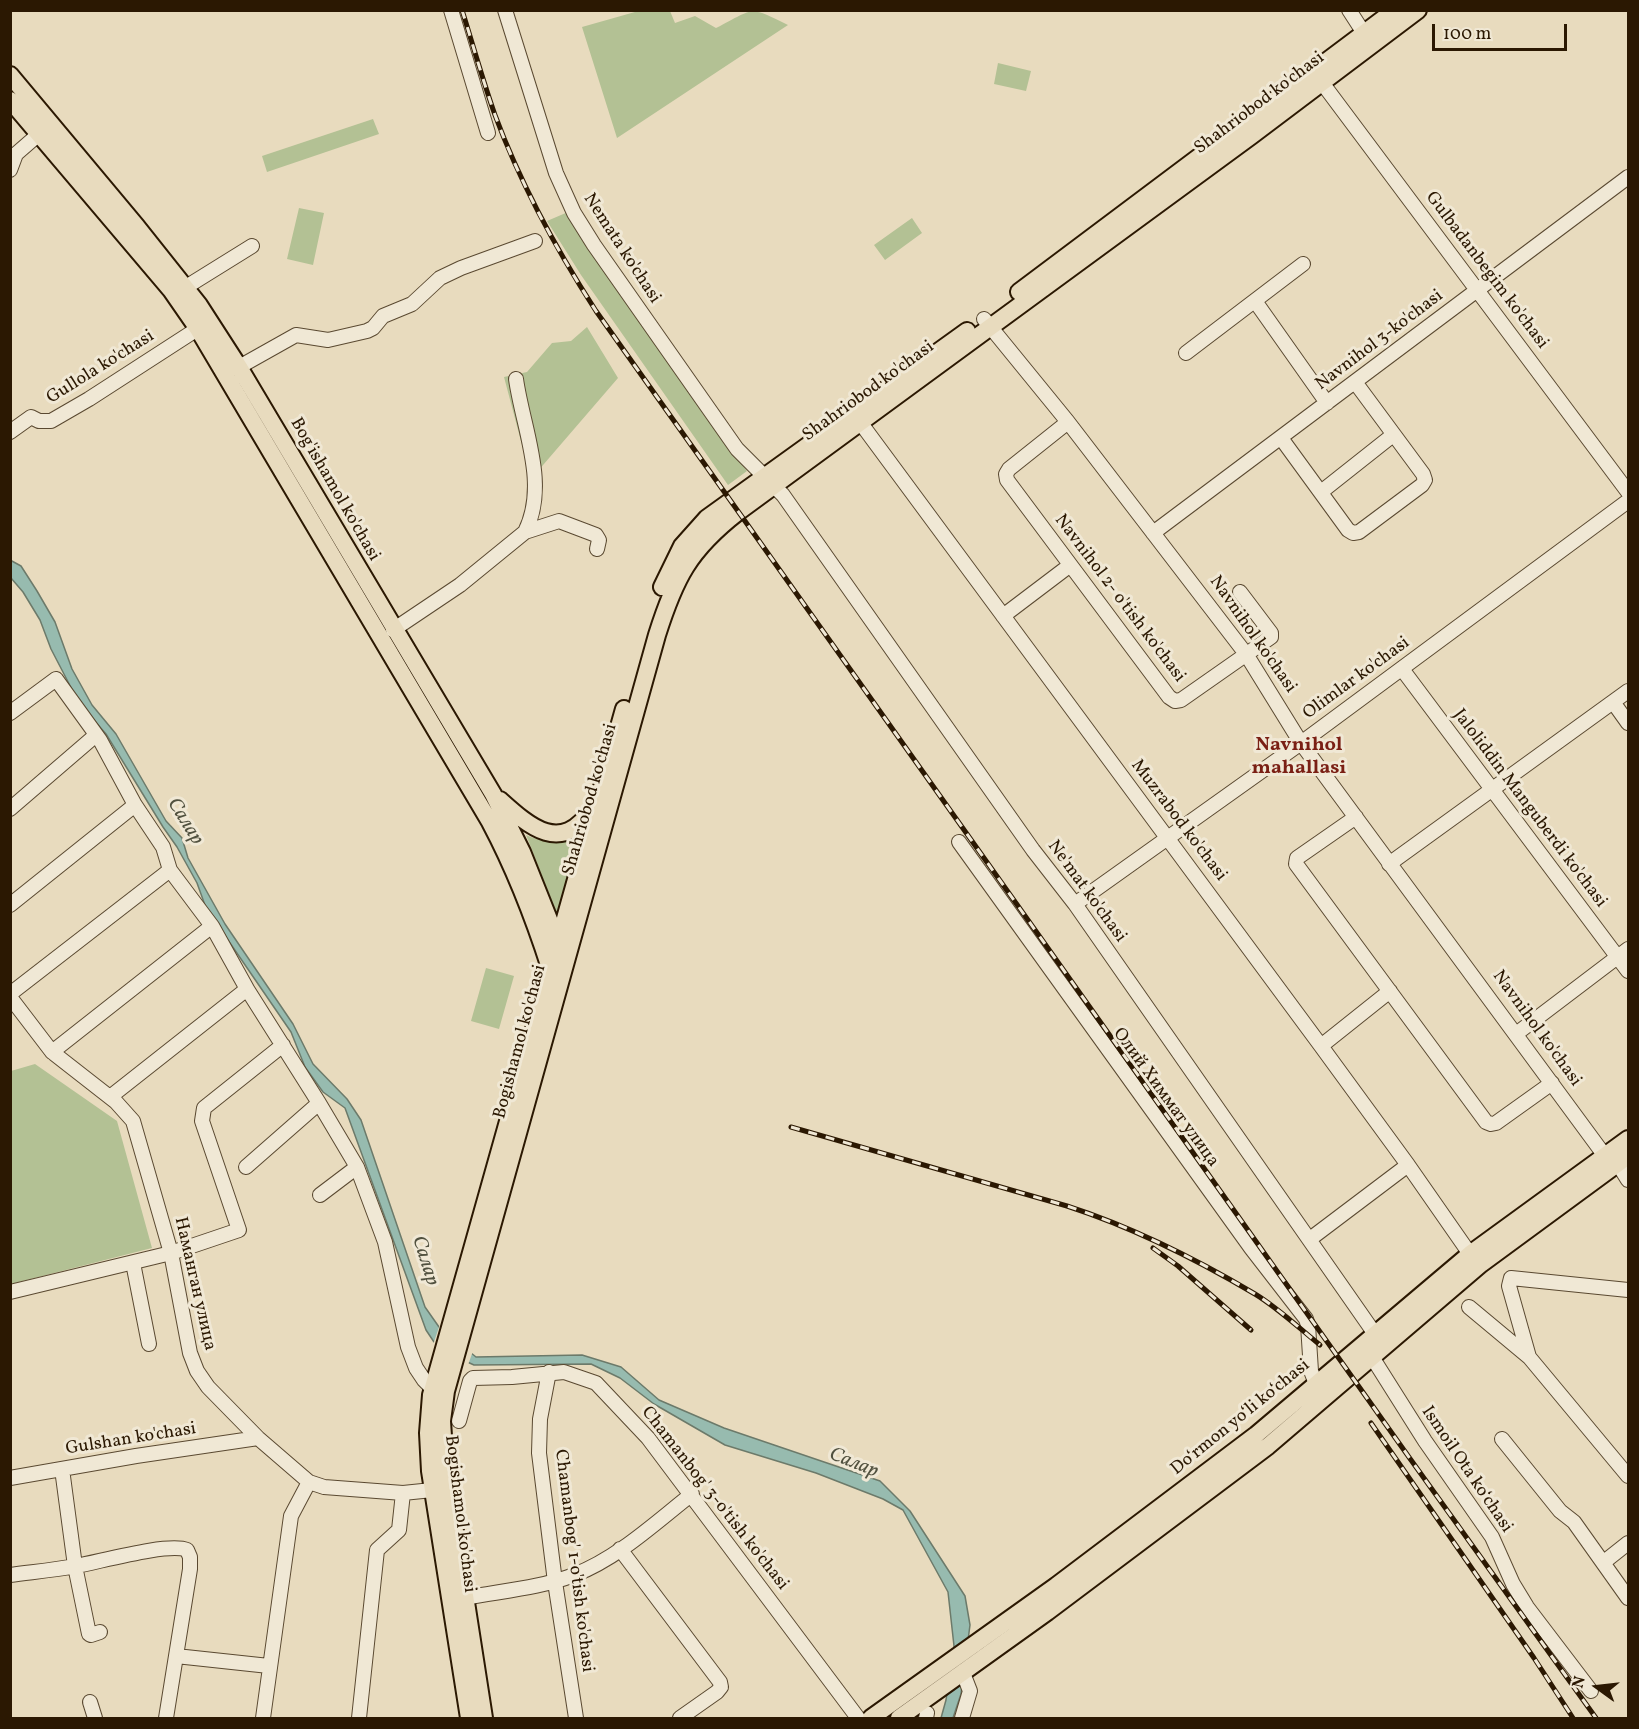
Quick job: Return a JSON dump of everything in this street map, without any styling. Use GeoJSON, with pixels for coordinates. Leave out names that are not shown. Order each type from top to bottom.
{"type":"FeatureCollection","features":[{"type":"Feature","properties":{"kind":"main road","name":"Shahriobod ko'chasi"},"geometry":{"type":"LineString","coordinates":[[1368,39],[1395,10]]}},
{"type":"Feature","properties":{"kind":"main road","name":"Shahriobod ko'chasi"},"geometry":{"type":"LineString","coordinates":[[558,966],[657,635],[675,583],[688,561],[709,537],[769,481],[987,323],[1368,39],[1418,10]]}},
{"type":"Feature","properties":{"kind":"main road","name":"Bog'ishamol ko'chasi"},"geometry":{"type":"LineString","coordinates":[[10,75],[186,287],[204,326],[439,721],[492,794],[522,852],[558,941]]}},
{"type":"Feature","properties":{"kind":"main road","name":"Bog'ishamol ko'chasi"},"geometry":{"type":"LineString","coordinates":[[10,100],[239,367],[317,514]]}},
{"type":"Feature","properties":{"kind":"main road","name":"Shahriobod ko'chasi"},"geometry":{"type":"LineString","coordinates":[[558,966],[558,941],[576,902],[600,795],[650,618],[669,570],[682,546],[700,525],[722,506],[769,481]]}},
{"type":"Feature","properties":{"kind":"main road","name":"Bog'ishamol ko'chasi"},"geometry":{"type":"LineString","coordinates":[[342,558],[393,630],[511,863],[536,924],[558,966]]}},
{"type":"Feature","properties":{"kind":"main road"},"geometry":{"type":"LineString","coordinates":[[492,794],[528,825],[539,831],[552,833],[567,831],[580,824],[600,795]]}},
{"type":"Feature","properties":{"kind":"main road","name":"Bogishamol ko'chasi"},"geometry":{"type":"LineString","coordinates":[[484,1719],[465,1598],[428,1433],[443,1371],[558,966]]}},
{"type":"Feature","properties":{"kind":"main road","name":"Do‘rmon yo‘li ko‘chasi"},"geometry":{"type":"LineString","coordinates":[[1042,1605],[1268,1446],[1481,1264],[1615,1157],[1629,1139]]}},
{"type":"Feature","properties":{"kind":"main road","name":"Do‘rmon yo‘li ko‘chasi"},"geometry":{"type":"LineString","coordinates":[[871,1719],[925,1704],[1004,1634],[1256,1435],[1470,1254],[1615,1157]]}},
{"type":"Feature","properties":{"kind":"main road","name":"Bogishamol ko'chasi"},"geometry":{"type":"LineString","coordinates":[[440,1489],[469,1719]]}},
{"type":"Feature","properties":{"kind":"main road","name":"Do‘rmon yo‘li ko‘chasi"},"geometry":{"type":"LineString","coordinates":[[899,1719],[925,1704],[963,1673],[1004,1634]]}},
{"type":"Feature","properties":{"kind":"street"},"geometry":{"type":"LineString","coordinates":[[451,10],[488,133]]}},
{"type":"Feature","properties":{"kind":"street","name":"Nemata ko'chasi"},"geometry":{"type":"LineString","coordinates":[[505,10],[556,173],[574,213],[737,449],[769,481]]}},
{"type":"Feature","properties":{"kind":"street"},"geometry":{"type":"LineString","coordinates":[[1348,10],[1368,39]]}},
{"type":"Feature","properties":{"kind":"street","name":"Gulbadanbegim ko'chasi"},"geometry":{"type":"LineString","coordinates":[[1318,77],[1629,492]]}},
{"type":"Feature","properties":{"kind":"street"},"geometry":{"type":"LineString","coordinates":[[10,170],[16,154],[39,134]]}},
{"type":"Feature","properties":{"kind":"street","name":"Navnihol 3-ko'chasi"},"geometry":{"type":"LineString","coordinates":[[1153,533],[1629,177]]}},
{"type":"Feature","properties":{"kind":"street"},"geometry":{"type":"LineString","coordinates":[[239,367],[296,335],[324,340],[367,331],[374,328],[383,316],[412,304],[440,278],[535,241]]}},
{"type":"Feature","properties":{"kind":"street"},"geometry":{"type":"LineString","coordinates":[[186,287],[252,246]]}},
{"type":"Feature","properties":{"kind":"street"},"geometry":{"type":"LineString","coordinates":[[1186,353],[1303,264]]}},
{"type":"Feature","properties":{"kind":"street"},"geometry":{"type":"LineString","coordinates":[[1255,301],[1327,403]]}},
{"type":"Feature","properties":{"kind":"street","name":"Navnihol ko'chasi"},"geometry":{"type":"LineString","coordinates":[[987,323],[1068,422],[1246,654],[1301,743],[1389,864],[1552,1083],[1615,1157],[1629,1180]]}},
{"type":"Feature","properties":{"kind":"street","name":"Gullola ko'chasi"},"geometry":{"type":"LineString","coordinates":[[10,432],[31,417],[39,421],[51,421],[204,326]]}},
{"type":"Feature","properties":{"kind":"street"},"geometry":{"type":"LineString","coordinates":[[516,379],[536,492],[531,519],[525,532]]}},
{"type":"Feature","properties":{"kind":"street"},"geometry":{"type":"LineString","coordinates":[[1281,438],[1348,530],[1353,533],[1359,532],[1422,485],[1425,480],[1423,474],[1355,382]]}},
{"type":"Feature","properties":{"kind":"street","name":"Muzrabod ko'chasi"},"geometry":{"type":"LineString","coordinates":[[856,418],[1169,838],[1408,1165],[1470,1254]]}},
{"type":"Feature","properties":{"kind":"street","name":"Navnihol 2- o'tish ko'chasi"},"geometry":{"type":"LineString","coordinates":[[1068,422],[1009,468],[1006,474],[1007,480],[1069,566],[1169,697],[1175,701],[1181,700],[1270,637],[1271,633],[1240,592]]}},
{"type":"Feature","properties":{"kind":"street"},"geometry":{"type":"LineString","coordinates":[[1320,492],[1393,435]]}},
{"type":"Feature","properties":{"kind":"street","name":"Ne'mat ko'chasi"},"geometry":{"type":"LineString","coordinates":[[769,481],[783,495],[1033,850],[1075,904],[1375,1334]]}},
{"type":"Feature","properties":{"kind":"street","name":"Olimlar ko'chasi"},"geometry":{"type":"LineString","coordinates":[[1075,904],[1301,743],[1629,501]]}},
{"type":"Feature","properties":{"kind":"street"},"geometry":{"type":"LineString","coordinates":[[393,630],[460,585],[525,532],[559,521],[596,535],[597,549]]}},
{"type":"Feature","properties":{"kind":"street"},"geometry":{"type":"LineString","coordinates":[[1003,616],[1069,566]]}},
{"type":"Feature","properties":{"kind":"street","name":"Jaloliddin Manguberdi ko'chasi"},"geometry":{"type":"LineString","coordinates":[[1402,669],[1491,790],[1623,952],[1629,971]]}},
{"type":"Feature","properties":{"kind":"street"},"geometry":{"type":"LineString","coordinates":[[10,713],[56,679],[96,735],[135,805],[163,848],[170,870],[212,926],[247,988],[357,1167],[385,1242],[408,1347],[416,1368],[439,1390]]}},
{"type":"Feature","properties":{"kind":"street"},"geometry":{"type":"LineString","coordinates":[[1389,864],[1629,691]]}},
{"type":"Feature","properties":{"kind":"street"},"geometry":{"type":"LineString","coordinates":[[1613,702],[1629,723]]}},
{"type":"Feature","properties":{"kind":"street"},"geometry":{"type":"LineString","coordinates":[[10,809],[96,735]]}},
{"type":"Feature","properties":{"kind":"street"},"geometry":{"type":"LineString","coordinates":[[10,905],[135,805]]}},
{"type":"Feature","properties":{"kind":"street"},"geometry":{"type":"LineString","coordinates":[[1356,817],[1297,858],[1296,864],[1486,1122],[1496,1123],[1552,1083]]}},
{"type":"Feature","properties":{"kind":"street","name":"Олий Химмат улица"},"geometry":{"type":"LineString","coordinates":[[959,842],[1244,1238],[1306,1319],[1311,1371],[1316,1384]]}},
{"type":"Feature","properties":{"kind":"street"},"geometry":{"type":"LineString","coordinates":[[10,995],[170,870]]}},
{"type":"Feature","properties":{"kind":"street"},"geometry":{"type":"LineString","coordinates":[[52,1052],[212,926]]}},
{"type":"Feature","properties":{"kind":"street"},"geometry":{"type":"LineString","coordinates":[[1516,1034],[1623,952]]}},
{"type":"Feature","properties":{"kind":"street"},"geometry":{"type":"LineString","coordinates":[[110,1097],[247,988]]}},
{"type":"Feature","properties":{"kind":"street"},"geometry":{"type":"LineString","coordinates":[[1321,1046],[1390,991]]}},
{"type":"Feature","properties":{"kind":"street","name":"Наманган улица"},"geometry":{"type":"LineString","coordinates":[[10,995],[52,1052],[123,1107],[133,1121],[171,1253],[190,1353],[197,1371],[208,1387],[258,1438],[309,1482],[324,1487],[403,1492],[440,1489]]}},
{"type":"Feature","properties":{"kind":"street"},"geometry":{"type":"LineString","coordinates":[[10,1292],[171,1253],[239,1230],[202,1121],[204,1108],[283,1045]]}},
{"type":"Feature","properties":{"kind":"street"},"geometry":{"type":"LineString","coordinates":[[246,1167],[319,1102]]}},
{"type":"Feature","properties":{"kind":"street"},"geometry":{"type":"LineString","coordinates":[[1310,1239],[1408,1165]]}},
{"type":"Feature","properties":{"kind":"street"},"geometry":{"type":"LineString","coordinates":[[320,1195],[357,1167]]}},
{"type":"Feature","properties":{"kind":"street"},"geometry":{"type":"LineString","coordinates":[[133,1263],[149,1344]]}},
{"type":"Feature","properties":{"kind":"street"},"geometry":{"type":"LineString","coordinates":[[1528,1357],[1509,1286],[1512,1278],[1629,1290]]}},
{"type":"Feature","properties":{"kind":"street"},"geometry":{"type":"LineString","coordinates":[[1469,1306],[1528,1357],[1629,1476]]}},
{"type":"Feature","properties":{"kind":"street","name":"Ismoil Ota koʻchasi"},"geometry":{"type":"LineString","coordinates":[[1372,1357],[1425,1441],[1492,1537],[1527,1607],[1591,1691]]}},
{"type":"Feature","properties":{"kind":"street","name":"Chamanbog' 1-o'tish ko'chasi"},"geometry":{"type":"LineString","coordinates":[[549,1372],[540,1419],[539,1454],[555,1582],[576,1719]]}},
{"type":"Feature","properties":{"kind":"street","name":"Chamanbog' 3-o'tish ko'chasi"},"geometry":{"type":"LineString","coordinates":[[459,1421],[470,1381],[473,1378],[564,1372],[596,1383],[648,1438],[692,1494],[858,1719]]}},
{"type":"Feature","properties":{"kind":"street","name":"Gulshan ko'chasi"},"geometry":{"type":"LineString","coordinates":[[10,1478],[258,1438]]}},
{"type":"Feature","properties":{"kind":"street"},"geometry":{"type":"LineString","coordinates":[[1502,1439],[1560,1511],[1574,1522],[1629,1598]]}},
{"type":"Feature","properties":{"kind":"street"},"geometry":{"type":"LineString","coordinates":[[62,1469],[75,1566],[88,1634],[100,1632]]}},
{"type":"Feature","properties":{"kind":"street"},"geometry":{"type":"LineString","coordinates":[[263,1719],[291,1516],[309,1482]]}},
{"type":"Feature","properties":{"kind":"street"},"geometry":{"type":"LineString","coordinates":[[359,1719],[376,1550],[399,1530],[403,1492]]}},
{"type":"Feature","properties":{"kind":"street"},"geometry":{"type":"LineString","coordinates":[[465,1598],[555,1582],[585,1570],[620,1550],[692,1494]]}},
{"type":"Feature","properties":{"kind":"street"},"geometry":{"type":"LineString","coordinates":[[1604,1562],[1629,1543]]}},
{"type":"Feature","properties":{"kind":"street"},"geometry":{"type":"LineString","coordinates":[[10,1575],[75,1566],[155,1550],[182,1548],[187,1550],[190,1557],[190,1569],[166,1719]]}},
{"type":"Feature","properties":{"kind":"street"},"geometry":{"type":"LineString","coordinates":[[620,1550],[720,1682],[721,1687],[717,1692],[680,1719]]}},
{"type":"Feature","properties":{"kind":"street"},"geometry":{"type":"LineString","coordinates":[[176,1656],[269,1666]]}},
{"type":"Feature","properties":{"kind":"street"},"geometry":{"type":"LineString","coordinates":[[962,1719],[970,1691],[963,1673]]}},
{"type":"Feature","properties":{"kind":"street"},"geometry":{"type":"LineString","coordinates":[[90,1702],[95,1719]]}},
{"type":"Feature","properties":{"kind":"green space"},"geometry":{"type":"Polygon","coordinates":[[[642,10],[670,11],[675,23],[695,16],[716,28],[738,16],[752,12],[765,14],[788,25],[617,138],[582,27],[642,10]]]}},
{"type":"Feature","properties":{"kind":"green space"},"geometry":{"type":"Polygon","coordinates":[[[998,63],[1031,71],[1026,91],[994,84],[998,63]]]}},
{"type":"Feature","properties":{"kind":"green space"},"geometry":{"type":"Polygon","coordinates":[[[373,119],[379,134],[267,172],[262,156],[373,119]]]}},
{"type":"Feature","properties":{"kind":"green space"},"geometry":{"type":"Polygon","coordinates":[[[299,208],[324,213],[313,265],[287,259],[299,208]]]}},
{"type":"Feature","properties":{"kind":"green space"},"geometry":{"type":"Polygon","coordinates":[[[568,212],[599,263],[747,471],[728,485],[581,275],[547,221],[568,212]]]}},
{"type":"Feature","properties":{"kind":"green space"},"geometry":{"type":"Polygon","coordinates":[[[912,218],[922,233],[885,260],[874,245],[912,218]]]}},
{"type":"Feature","properties":{"kind":"green space"},"geometry":{"type":"Polygon","coordinates":[[[587,327],[618,378],[531,479],[504,377],[527,372],[552,343],[571,341],[587,327]]]}},
{"type":"Feature","properties":{"kind":"green space"},"geometry":{"type":"Polygon","coordinates":[[[573,833],[581,834],[557,914],[526,835],[550,840],[573,833]]]}},
{"type":"Feature","properties":{"kind":"green space"},"geometry":{"type":"Polygon","coordinates":[[[486,968],[514,976],[499,1029],[471,1021],[486,968]]]}},
{"type":"Feature","properties":{"kind":"green space"},"geometry":{"type":"Polygon","coordinates":[[[35,1064],[117,1121],[152,1248],[11,1284],[11,1071],[35,1064]]]}},
{"type":"Feature","properties":{"kind":"water","name":"Салар"},"geometry":{"type":"Polygon","coordinates":[[[10,560],[21,566],[37,591],[55,622],[72,669],[92,705],[116,734],[166,821],[182,838],[188,858],[225,924],[293,1024],[313,1064],[347,1099],[361,1120],[425,1307],[439,1327],[476,1357],[582,1355],[621,1367],[659,1400],[724,1428],[880,1481],[910,1511],[965,1596],[970,1625],[961,1694],[953,1718],[941,1718],[954,1646],[948,1592],[903,1510],[883,1499],[816,1473],[725,1445],[654,1404],[620,1378],[591,1364],[474,1365],[454,1356],[434,1342],[426,1330],[345,1108],[323,1092],[305,1067],[291,1032],[206,908],[197,883],[177,847],[106,734],[79,703],[51,649],[40,620],[23,592],[11,578],[10,560]]]}},
{"type":"Feature","properties":{"kind":"pier"},"geometry":{"type":"Polygon","coordinates":[[[440,1324],[473,1351],[468,1365],[452,1358],[433,1345],[440,1324]]]}},
{"type":"Feature","properties":{"kind":"railway"},"geometry":{"type":"LineString","coordinates":[[462,10],[495,115],[516,166],[553,240],[596,311],[1596,1718]]}},
{"type":"Feature","properties":{"kind":"railway"},"geometry":{"type":"LineString","coordinates":[[791,1127],[1067,1206],[1116,1224],[1187,1256],[1255,1294],[1320,1345]]}},
{"type":"Feature","properties":{"kind":"railway"},"geometry":{"type":"LineString","coordinates":[[1153,1248],[1178,1266],[1251,1330]]}},
{"type":"Feature","properties":{"kind":"railway"},"geometry":{"type":"LineString","coordinates":[[1371,1423],[1573,1718]]}},
{"type":"Feature","properties":{"kind":"district","name":"Navnihol mahallasi"},"geometry":{"type":"Point","coordinates":[1299,758]}}]}
